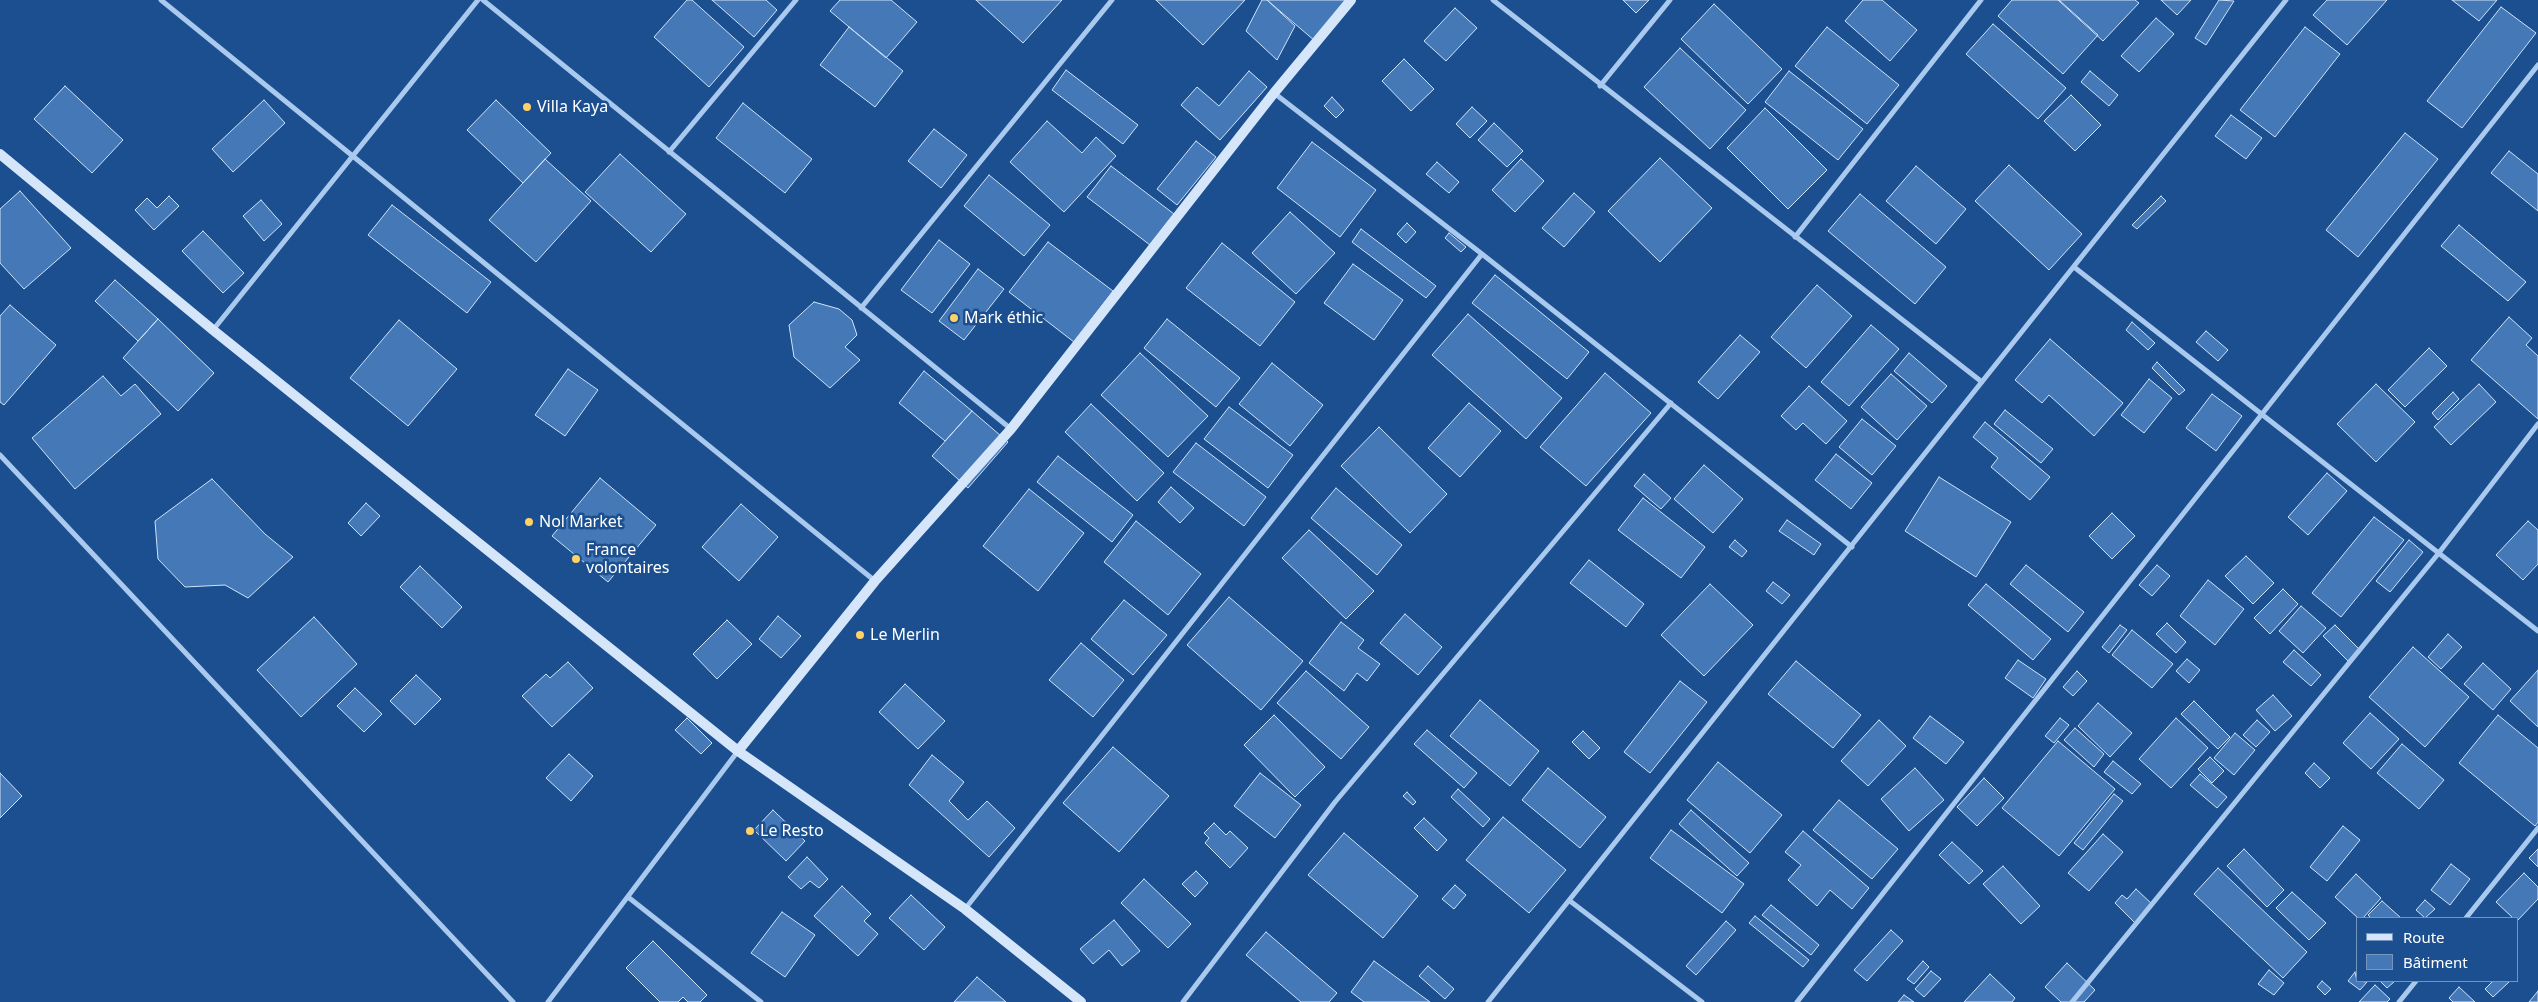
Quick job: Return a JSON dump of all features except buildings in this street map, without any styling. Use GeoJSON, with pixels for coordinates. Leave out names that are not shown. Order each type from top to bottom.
{"type":"FeatureCollection","features":[{"type":"Feature","properties":{"kind":"main road"},"geometry":{"type":"LineString","coordinates":[[738,751],[875,581],[1011,429],[1274,93],[1351,0]]}},
{"type":"Feature","properties":{"kind":"main road"},"geometry":{"type":"LineString","coordinates":[[2,158],[213,330],[738,751],[965,909],[1081,1002]]}},
{"type":"Feature","properties":{"kind":"street"},"geometry":{"type":"LineString","coordinates":[[161,0],[875,581]]}},
{"type":"Feature","properties":{"kind":"street"},"geometry":{"type":"LineString","coordinates":[[213,330],[478,0]]}},
{"type":"Feature","properties":{"kind":"street"},"geometry":{"type":"LineString","coordinates":[[483,0],[1011,429]]}},
{"type":"Feature","properties":{"kind":"street"},"geometry":{"type":"LineString","coordinates":[[669,152],[796,0]]}},
{"type":"Feature","properties":{"kind":"street"},"geometry":{"type":"LineString","coordinates":[[860,308],[1112,0]]}},
{"type":"Feature","properties":{"kind":"street"},"geometry":{"type":"LineString","coordinates":[[1492,0],[1982,382]]}},
{"type":"Feature","properties":{"kind":"street"},"geometry":{"type":"LineString","coordinates":[[1600,86],[1670,0]]}},
{"type":"Feature","properties":{"kind":"street"},"geometry":{"type":"LineString","coordinates":[[1796,237],[1981,0]]}},
{"type":"Feature","properties":{"kind":"street"},"geometry":{"type":"LineString","coordinates":[[1488,1002],[1852,548],[2286,0]]}},
{"type":"Feature","properties":{"kind":"street"},"geometry":{"type":"LineString","coordinates":[[1797,1002],[2538,65]]}},
{"type":"Feature","properties":{"kind":"street"},"geometry":{"type":"LineString","coordinates":[[1274,93],[1482,254],[1852,548]]}},
{"type":"Feature","properties":{"kind":"street"},"geometry":{"type":"LineString","coordinates":[[965,909],[1482,254]]}},
{"type":"Feature","properties":{"kind":"street"},"geometry":{"type":"LineString","coordinates":[[2074,267],[2538,631]]}},
{"type":"Feature","properties":{"kind":"street"},"geometry":{"type":"LineString","coordinates":[[1183,1002],[1335,802],[1670,403]]}},
{"type":"Feature","properties":{"kind":"street"},"geometry":{"type":"LineString","coordinates":[[2072,1002],[2438,554],[2538,424]]}},
{"type":"Feature","properties":{"kind":"street"},"geometry":{"type":"LineString","coordinates":[[0,455],[513,1002]]}},
{"type":"Feature","properties":{"kind":"street"},"geometry":{"type":"LineString","coordinates":[[548,1002],[738,751]]}},
{"type":"Feature","properties":{"kind":"street"},"geometry":{"type":"LineString","coordinates":[[2467,917],[2538,828]]}},
{"type":"Feature","properties":{"kind":"street"},"geometry":{"type":"LineString","coordinates":[[628,897],[761,1002]]}},
{"type":"Feature","properties":{"kind":"street"},"geometry":{"type":"LineString","coordinates":[[1570,901],[1702,1002]]}},
{"type":"Feature","properties":{"kind":"street"},"geometry":{"type":"LineString","coordinates":[[2399,1002],[2415,982]]}},
{"type":"Feature","properties":{"kind":"place","name":"Villa Kaya"},"geometry":{"type":"Point","coordinates":[527,107]}},
{"type":"Feature","properties":{"kind":"place","name":"Mark éthic"},"geometry":{"type":"Point","coordinates":[954,318]}},
{"type":"Feature","properties":{"kind":"place","name":"Nol Market"},"geometry":{"type":"Point","coordinates":[529,522]}},
{"type":"Feature","properties":{"kind":"place","name":"France volontaires"},"geometry":{"type":"Point","coordinates":[576,559]}},
{"type":"Feature","properties":{"kind":"place","name":"Le Merlin"},"geometry":{"type":"Point","coordinates":[860,635]}},
{"type":"Feature","properties":{"kind":"place","name":"Le Resto"},"geometry":{"type":"Point","coordinates":[750,831]}}]}
